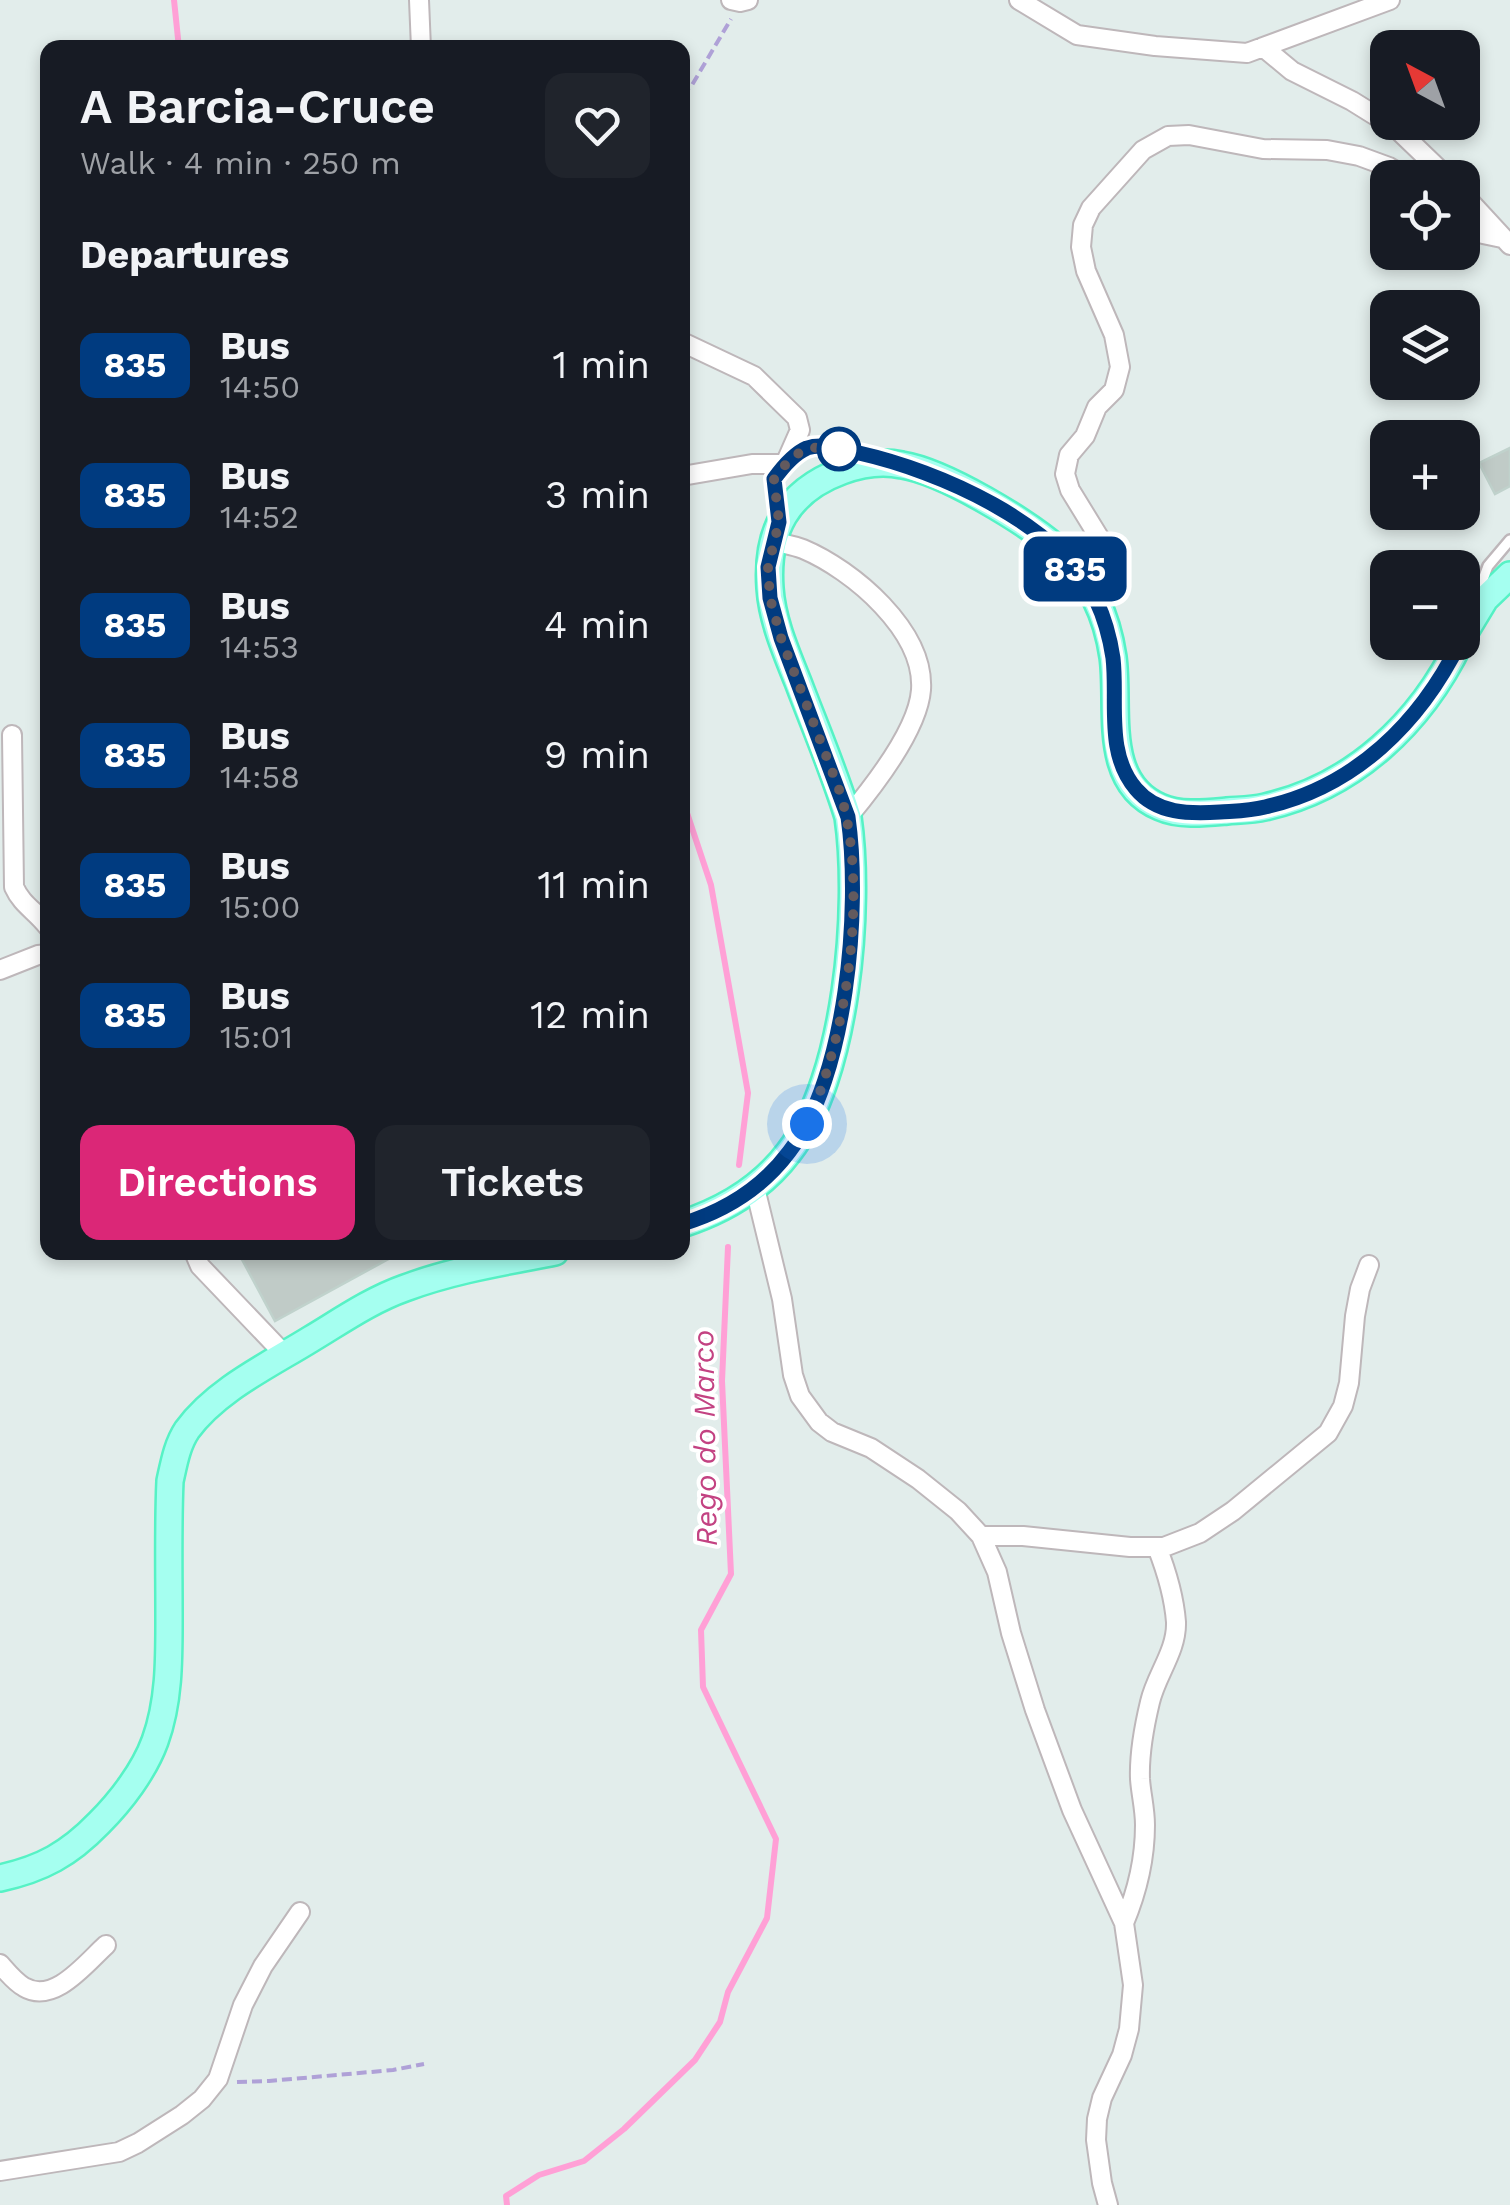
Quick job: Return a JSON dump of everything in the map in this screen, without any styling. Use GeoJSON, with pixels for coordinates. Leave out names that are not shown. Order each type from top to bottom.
{"type":"FeatureCollection","features":[{"type":"Feature","properties":{"kind":"main road"},"geometry":{"type":"LineString","coordinates":[[690,1222],[709,1216],[755,1188],[791,1150],[807,1124],[830,1067],[850,957],[853,885],[848,817],[770,598],[768,567],[776,532],[790,504],[807,488],[852,468],[902,464],[964,488],[1036,532],[1062,553],[1084,578],[1107,626],[1113,660],[1116,735],[1126,775],[1146,800],[1162,808],[1182,812],[1262,808],[1296,798],[1349,772],[1405,727],[1452,660]]}},
{"type":"Feature","properties":{"kind":"main road"},"geometry":{"type":"LineString","coordinates":[[1480,607],[1510,575]]}},
{"type":"Feature","properties":{"kind":"main road"},"geometry":{"type":"LineString","coordinates":[[0,1878],[49,1863],[78,1845],[139,1774],[155,1742],[165,1703],[168,1656],[170,1481],[186,1432],[230,1390],[363,1308],[446,1274],[515,1260]]}},
{"type":"Feature","properties":{"kind":"street"},"geometry":{"type":"LineString","coordinates":[[419,0],[421,40]]}},
{"type":"Feature","properties":{"kind":"street"},"geometry":{"type":"LineString","coordinates":[[1018,0],[1077,35],[1248,53],[1390,0]]}},
{"type":"Feature","properties":{"kind":"street"},"geometry":{"type":"LineString","coordinates":[[1262,47],[1292,71],[1352,101],[1397,130],[1429,160]]}},
{"type":"Feature","properties":{"kind":"street"},"geometry":{"type":"LineString","coordinates":[[1098,606],[1110,591],[1114,568],[1106,546],[1070,490],[1065,474],[1069,455],[1085,436],[1097,407],[1114,390],[1120,367],[1114,336],[1086,270],[1083,225],[1091,208],[1143,150],[1168,136],[1262,149],[1328,150],[1370,160]]}},
{"type":"Feature","properties":{"kind":"street"},"geometry":{"type":"LineString","coordinates":[[1480,213],[1506,242]]}},
{"type":"Feature","properties":{"kind":"street"},"geometry":{"type":"LineString","coordinates":[[1480,232],[1506,242]]}},
{"type":"Feature","properties":{"kind":"street"},"geometry":{"type":"LineString","coordinates":[[690,346],[754,376],[796,418],[800,430],[785,464],[752,464],[690,475]]}},
{"type":"Feature","properties":{"kind":"street"},"geometry":{"type":"LineString","coordinates":[[776,532],[829,562],[883,604],[906,634],[917,662],[922,689],[918,708],[874,785],[848,817]]}},
{"type":"Feature","properties":{"kind":"street"},"geometry":{"type":"LineString","coordinates":[[12,735],[14,887],[20,900],[40,916]]}},
{"type":"Feature","properties":{"kind":"street"},"geometry":{"type":"LineString","coordinates":[[0,970],[40,955]]}},
{"type":"Feature","properties":{"kind":"street"},"geometry":{"type":"LineString","coordinates":[[755,1188],[800,1396],[832,1432],[871,1448],[918,1480],[958,1510],[982,1536],[997,1572],[1026,1680],[1072,1810],[1124,1922],[1132,1985],[1129,2029],[1102,2098],[1096,2140],[1108,2205]]}},
{"type":"Feature","properties":{"kind":"street"},"geometry":{"type":"LineString","coordinates":[[197,1260],[285,1355]]}},
{"type":"Feature","properties":{"kind":"street"},"geometry":{"type":"LineString","coordinates":[[982,1536],[1164,1546],[1200,1533],[1233,1511],[1328,1433],[1343,1406],[1360,1289],[1369,1265]]}},
{"type":"Feature","properties":{"kind":"street"},"geometry":{"type":"LineString","coordinates":[[1124,1922],[1134,1898],[1143,1852],[1145,1824],[1140,1777],[1150,1697],[1173,1644],[1176,1624],[1157,1546]]}},
{"type":"Feature","properties":{"kind":"street"},"geometry":{"type":"LineString","coordinates":[[0,2171],[119,2152],[202,2099],[218,2079],[243,2006],[263,1966],[300,1912]]}},
{"type":"Feature","properties":{"kind":"street"},"geometry":{"type":"LineString","coordinates":[[0,1964],[26,1989],[45,1992],[67,1981],[106,1946]]}},
{"type":"Feature","properties":{"kind":"lane"},"geometry":{"type":"LineString","coordinates":[[776,532],[774,479],[785,464],[807,448],[825,447],[902,464]]}},
{"type":"Feature","properties":{"kind":"lane"},"geometry":{"type":"LineString","coordinates":[[1480,589],[1488,566],[1510,540]]}},
{"type":"Feature","properties":{"kind":"path"},"geometry":{"type":"LineString","coordinates":[[690,87],[740,1]]}},
{"type":"Feature","properties":{"kind":"path"},"geometry":{"type":"LineString","coordinates":[[218,2079],[269,2081],[424,2064]]}},
{"type":"Feature","properties":{"kind":"building"},"geometry":{"type":"Polygon","coordinates":[[[1510,448],[1510,486],[1495,494],[1480,463],[1510,448]]]}},
{"type":"Feature","properties":{"kind":"building"},"geometry":{"type":"Polygon","coordinates":[[[242,1260],[387,1260],[275,1321],[242,1260]]]}},
{"type":"Feature","properties":{"kind":"waterway","name":"Rego do Marco"},"geometry":{"type":"LineString","coordinates":[[174,0],[178,40]]}},
{"type":"Feature","properties":{"kind":"waterway","name":"Rego do Marco"},"geometry":{"type":"LineString","coordinates":[[690,822],[711,885],[748,1093],[739,1165]]}},
{"type":"Feature","properties":{"kind":"waterway","name":"Rego do Marco"},"geometry":{"type":"LineString","coordinates":[[507,2205],[506,2196],[539,2175],[584,2161],[624,2129],[695,2060],[720,2022],[728,1992],[767,1918],[776,1839],[703,1687],[701,1630],[731,1574],[722,1381],[728,1247]]}},
{"type":"Feature","properties":{"kind":"bus line","name":"835"},"geometry":{"type":"LineString","coordinates":[[690,1222],[709,1216],[755,1188],[791,1150],[807,1124],[830,1067],[850,957],[853,885],[848,817],[781,638],[770,598],[768,567],[779,522],[774,479],[785,464],[807,448],[825,447],[876,456],[928,472],[964,488],[1036,532],[1062,553],[1084,578],[1107,626],[1113,660],[1116,735],[1126,775],[1146,800],[1162,808],[1182,812],[1262,808],[1324,785],[1349,772],[1405,727],[1452,660]]}},
{"type":"Feature","properties":{"kind":"route"},"geometry":{"type":"LineString","coordinates":[[807,1124],[830,1067],[850,957],[852,842],[840,792],[781,638],[770,598],[768,567],[779,522],[774,479],[785,464],[807,448],[843,449],[839,449]]}}]}
